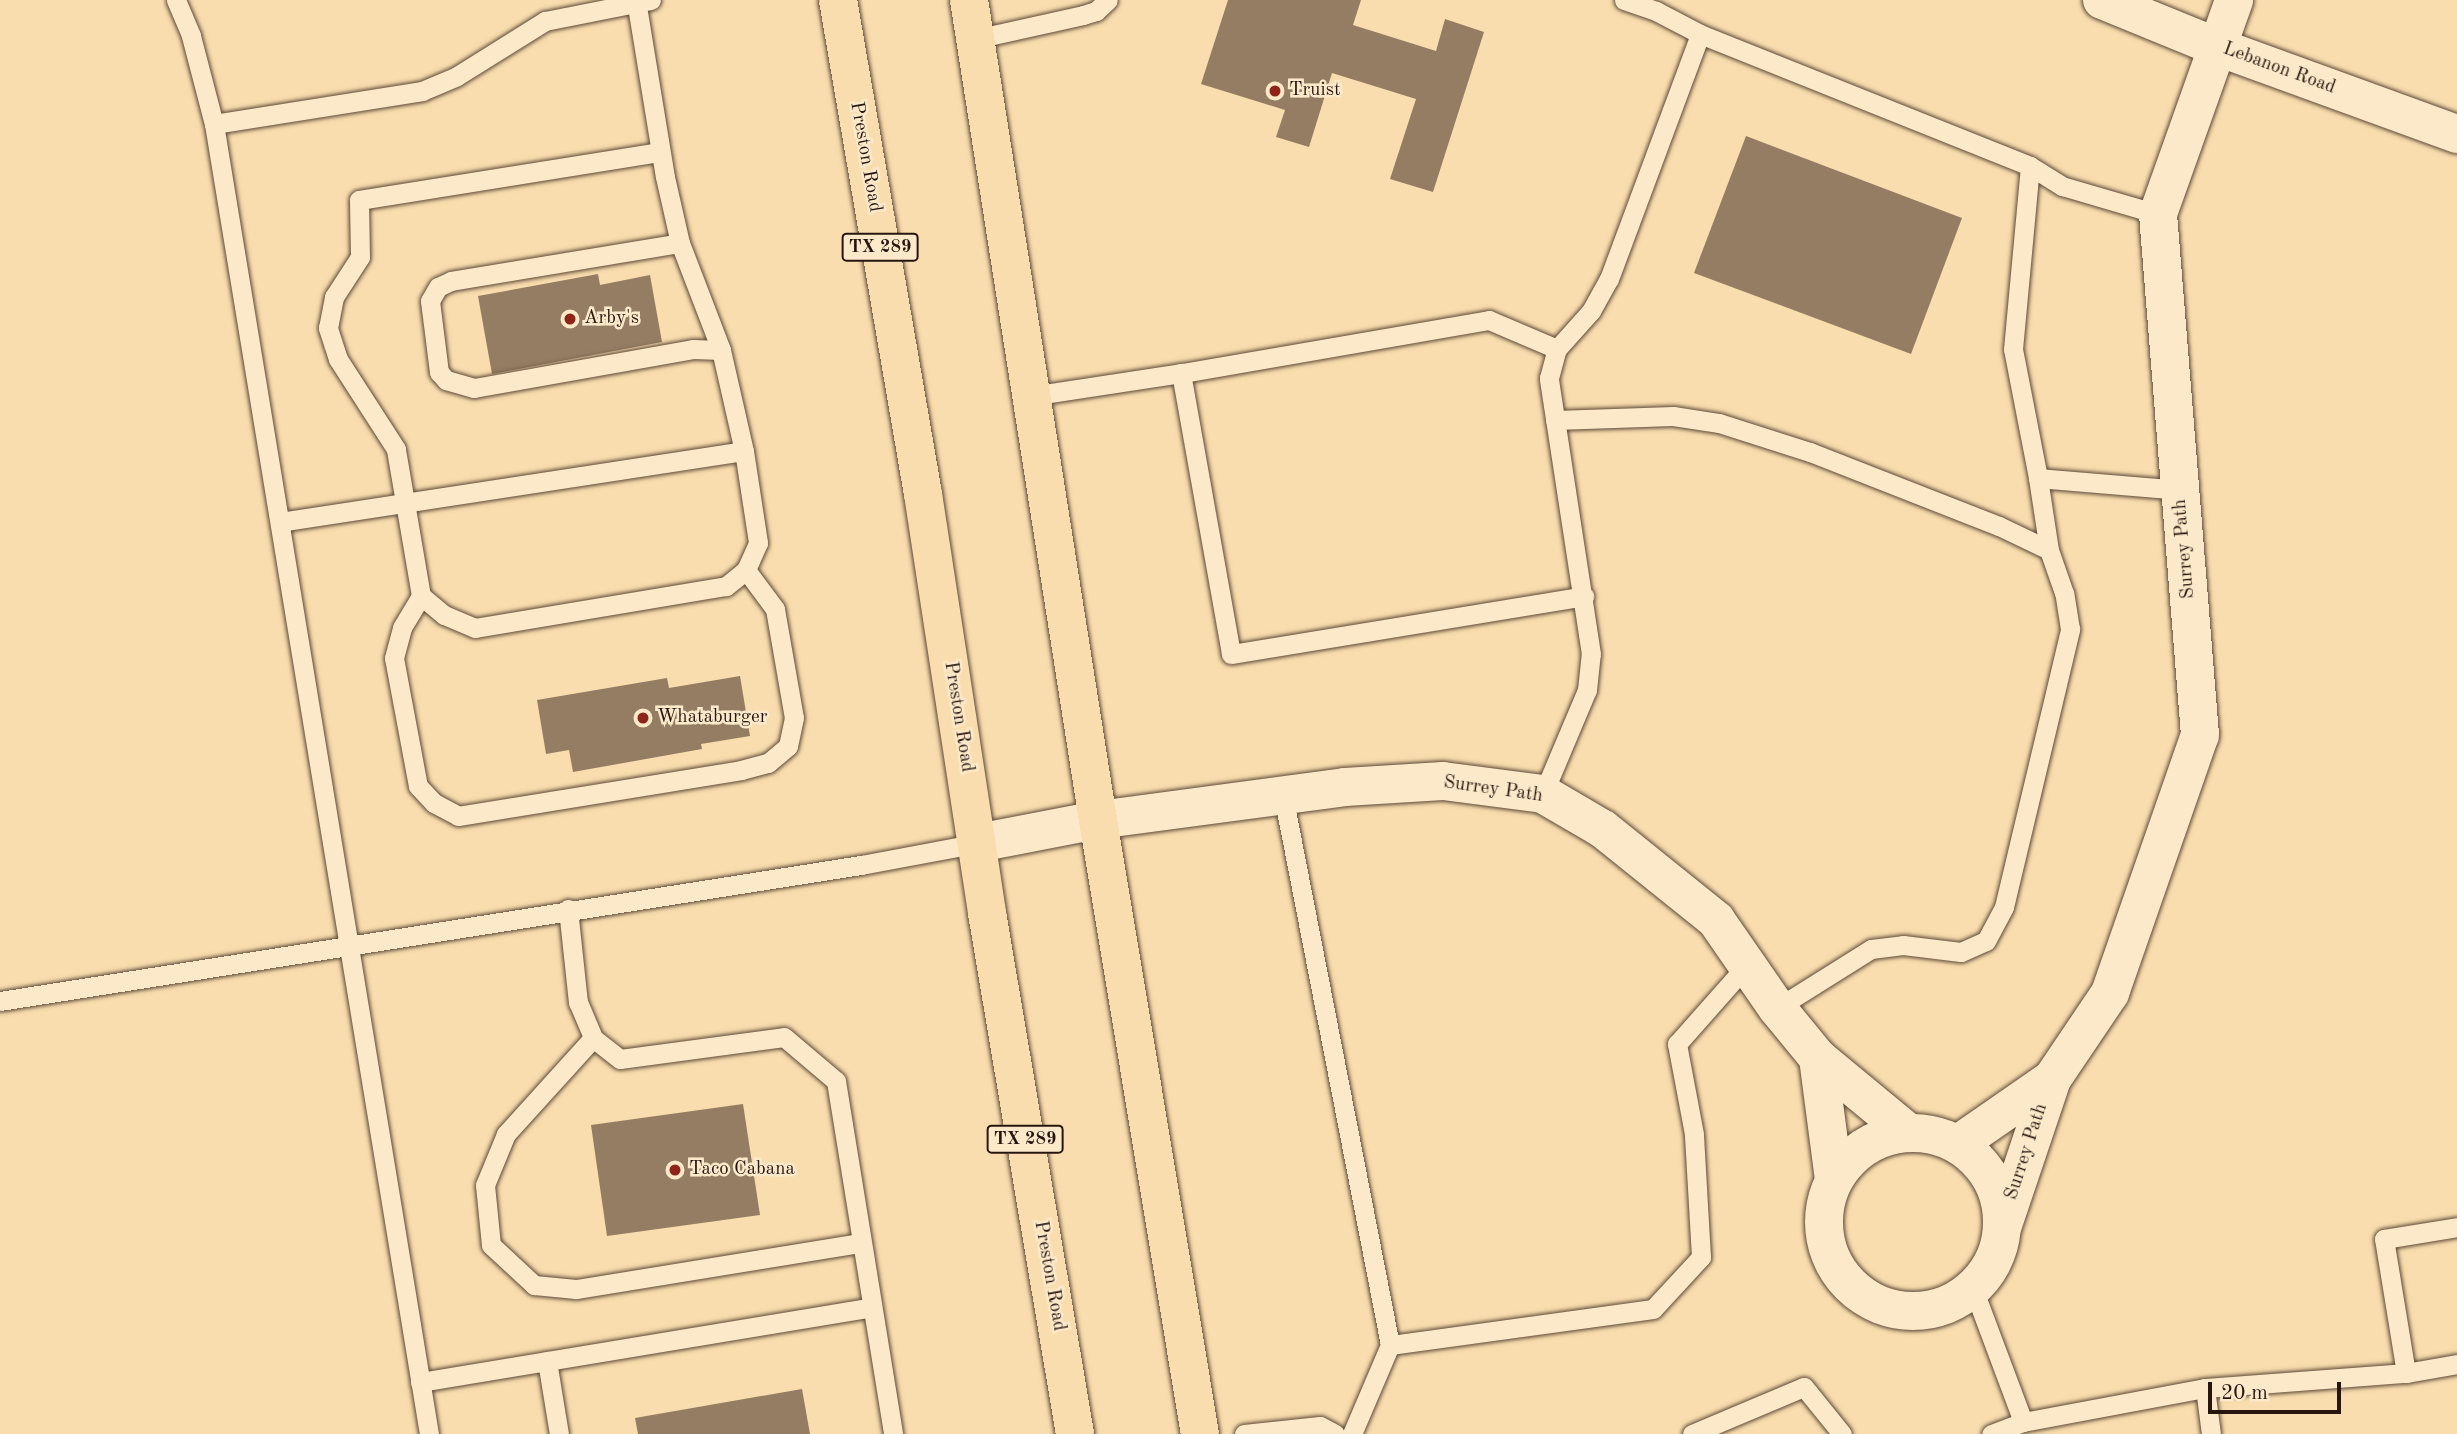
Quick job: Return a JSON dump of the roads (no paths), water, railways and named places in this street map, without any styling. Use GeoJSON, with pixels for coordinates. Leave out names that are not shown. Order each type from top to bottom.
{"type":"FeatureCollection","features":[{"type":"Feature","properties":{"kind":"main road","name":"Preston Road"},"geometry":{"type":"LineString","coordinates":[[838,0],[923,494],[1075,1434]]}},
{"type":"Feature","properties":{"kind":"main road"},"geometry":{"type":"LineString","coordinates":[[969,0],[1098,820],[1200,1434]]}},
{"type":"Feature","properties":{"kind":"street","name":"Lebanon Road"},"geometry":{"type":"LineString","coordinates":[[2102,0],[2215,46],[2457,134]]}},
{"type":"Feature","properties":{"kind":"street","name":"Surrey Path"},"geometry":{"type":"LineString","coordinates":[[1818,1058],[1834,1180],[1823,1220],[1832,1261],[1857,1293],[1895,1311],[1937,1308],[1973,1288],[1995,1260],[2003,1225],[2052,1079],[2110,993],[2200,735],[2158,214],[2215,46],[2234,0]]}},
{"type":"Feature","properties":{"kind":"street","name":"Surrey Path"},"geometry":{"type":"LineString","coordinates":[[978,843],[1098,820],[1345,787],[1443,781],[1543,794],[1603,829],[1716,920],[1777,1008],[1818,1058],[1909,1133]]}},
{"type":"Feature","properties":{"kind":"street","name":"Surrey Path"},"geometry":{"type":"LineString","coordinates":[[1958,1144],[2052,1079]]}},
{"type":"Feature","properties":{"kind":"street","name":"Surrey Path"},"geometry":{"type":"LineString","coordinates":[[1834,1180],[1861,1149],[1884,1138],[1909,1133],[1934,1135],[1958,1144],[1977,1160],[1997,1189],[2003,1225]]}},
{"type":"Feature","properties":{"kind":"lane"},"geometry":{"type":"LineString","coordinates":[[176,0],[191,36],[214,124],[429,1434]]}},
{"type":"Feature","properties":{"kind":"lane"},"geometry":{"type":"LineString","coordinates":[[975,39],[1083,16],[1097,11],[1108,0]]}},
{"type":"Feature","properties":{"kind":"lane"},"geometry":{"type":"LineString","coordinates":[[1625,0],[1657,6],[1700,34],[2030,166],[2062,186],[2158,214]]}},
{"type":"Feature","properties":{"kind":"lane"},"geometry":{"type":"LineString","coordinates":[[214,124],[422,91],[457,76],[545,21],[641,1],[660,152],[680,243],[721,350],[744,451],[758,543],[746,570],[726,586],[475,628],[444,615],[421,596],[396,449],[338,359],[328,328],[334,298],[359,257],[359,200],[660,152]]}},
{"type":"Feature","properties":{"kind":"lane"},"geometry":{"type":"LineString","coordinates":[[1543,794],[1587,690],[1591,654],[1549,378],[1557,349],[1591,311],[1609,279],[1700,34]]}},
{"type":"Feature","properties":{"kind":"lane"},"geometry":{"type":"LineString","coordinates":[[1777,1008],[1871,949],[1903,945],[1961,952],[1986,941],[2004,907],[2070,629],[2064,593],[2049,550],[2038,478],[2012,349],[2030,166]]}},
{"type":"Feature","properties":{"kind":"lane"},"geometry":{"type":"LineString","coordinates":[[680,243],[451,281],[438,287],[430,301],[439,372],[446,380],[474,388],[693,349],[721,350]]}},
{"type":"Feature","properties":{"kind":"lane"},"geometry":{"type":"LineString","coordinates":[[1031,396],[1489,320],[1557,349]]}},
{"type":"Feature","properties":{"kind":"lane"},"geometry":{"type":"LineString","coordinates":[[1181,373],[1231,654],[1584,596]]}},
{"type":"Feature","properties":{"kind":"lane"},"geometry":{"type":"LineString","coordinates":[[1555,421],[1673,416],[1719,423],[1810,452],[1999,526],[2049,550]]}},
{"type":"Feature","properties":{"kind":"lane"},"geometry":{"type":"LineString","coordinates":[[280,522],[744,451]]}},
{"type":"Feature","properties":{"kind":"lane"},"geometry":{"type":"LineString","coordinates":[[2038,478],[2180,490]]}},
{"type":"Feature","properties":{"kind":"lane"},"geometry":{"type":"LineString","coordinates":[[421,596],[402,628],[394,658],[418,786],[434,803],[458,816],[741,771],[768,764],[788,746],[794,718],[775,609],[746,570]]}},
{"type":"Feature","properties":{"kind":"lane"},"geometry":{"type":"LineString","coordinates":[[1283,795],[1390,1345],[1352,1434]]}},
{"type":"Feature","properties":{"kind":"lane"},"geometry":{"type":"LineString","coordinates":[[0,1001],[978,843]]}},
{"type":"Feature","properties":{"kind":"lane"},"geometry":{"type":"LineString","coordinates":[[568,909],[578,1002],[593,1038],[620,1059],[784,1037],[836,1081],[860,1243],[893,1434]]}},
{"type":"Feature","properties":{"kind":"lane"},"geometry":{"type":"LineString","coordinates":[[1390,1345],[1653,1309],[1701,1257],[1694,1134],[1677,1044],[1747,965]]}},
{"type":"Feature","properties":{"kind":"lane"},"geometry":{"type":"LineString","coordinates":[[593,1038],[506,1133],[485,1185],[491,1245],[534,1285],[576,1289],[860,1243]]}},
{"type":"Feature","properties":{"kind":"lane"},"geometry":{"type":"LineString","coordinates":[[2406,1373],[2384,1239],[2457,1227]]}},
{"type":"Feature","properties":{"kind":"lane"},"geometry":{"type":"LineString","coordinates":[[1973,1288],[2023,1422]]}},
{"type":"Feature","properties":{"kind":"lane"},"geometry":{"type":"LineString","coordinates":[[420,1382],[871,1307]]}},
{"type":"Feature","properties":{"kind":"lane"},"geometry":{"type":"LineString","coordinates":[[547,1361],[559,1434]]}},
{"type":"Feature","properties":{"kind":"lane"},"geometry":{"type":"LineString","coordinates":[[1991,1434],[2023,1422],[2205,1388],[2406,1373],[2457,1364]]}},
{"type":"Feature","properties":{"kind":"lane"},"geometry":{"type":"LineString","coordinates":[[1692,1434],[1804,1387],[1842,1434]]}},
{"type":"Feature","properties":{"kind":"lane"},"geometry":{"type":"LineString","coordinates":[[2205,1388],[2211,1434]]}},
{"type":"Feature","properties":{"kind":"lane"},"geometry":{"type":"LineString","coordinates":[[1244,1434],[1320,1426],[1335,1434]]}},
{"type":"Feature","properties":{"kind":"place","name":"Truist"},"geometry":{"type":"Point","coordinates":[1275,91]}},
{"type":"Feature","properties":{"kind":"place","name":"Arby's"},"geometry":{"type":"Point","coordinates":[570,319]}},
{"type":"Feature","properties":{"kind":"place","name":"Whataburger"},"geometry":{"type":"Point","coordinates":[643,718]}},
{"type":"Feature","properties":{"kind":"place","name":"Taco Cabana"},"geometry":{"type":"Point","coordinates":[675,1170]}}]}
